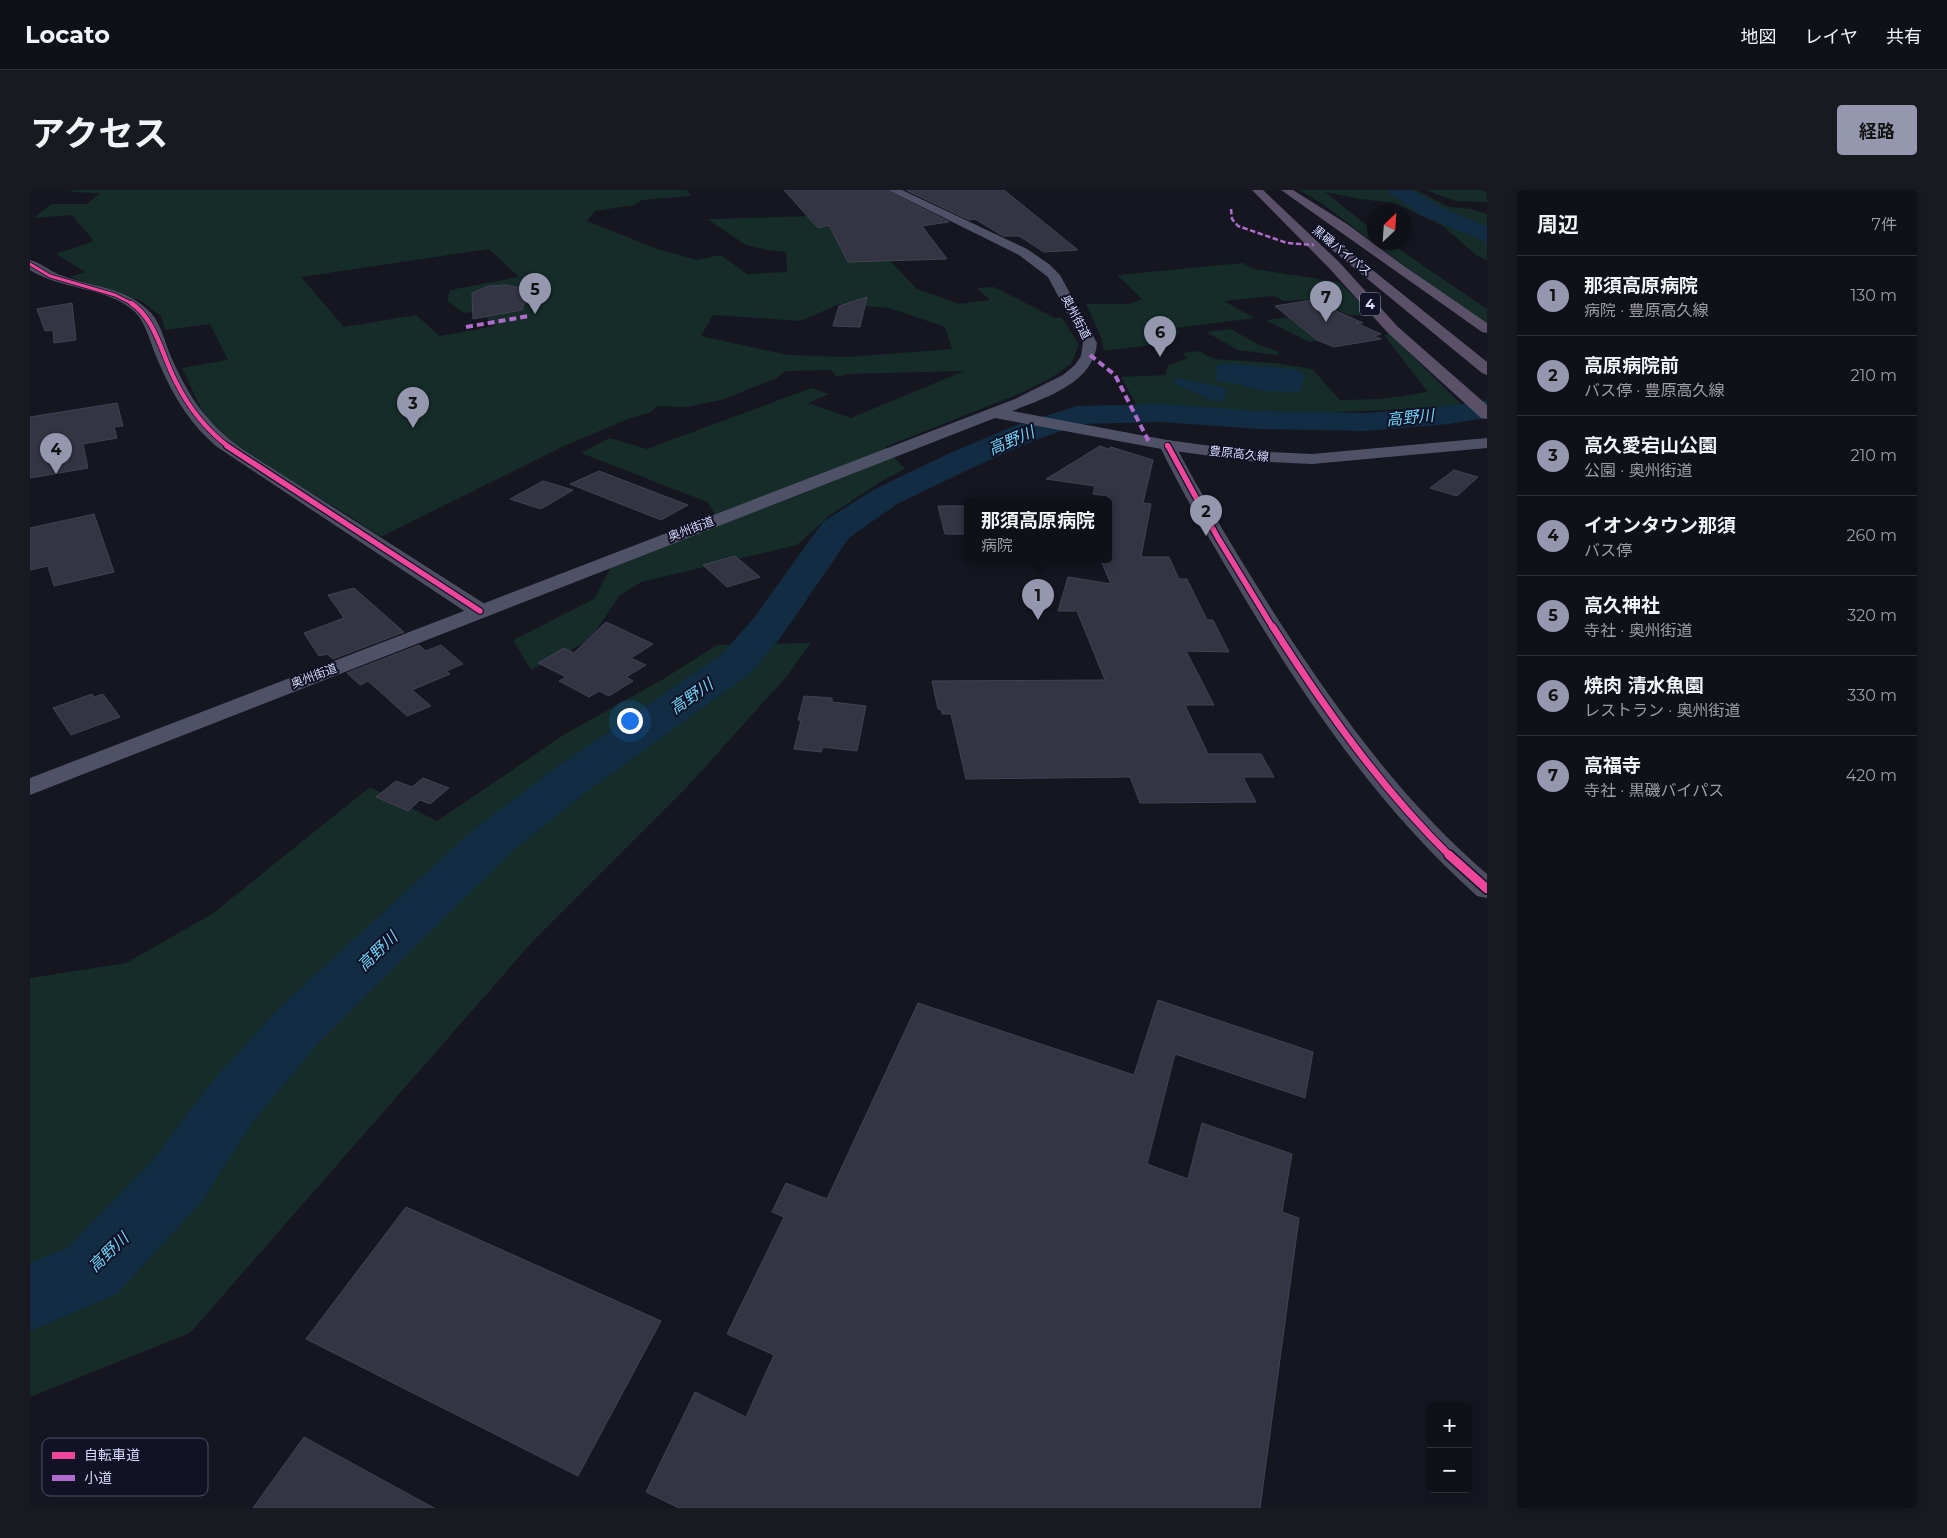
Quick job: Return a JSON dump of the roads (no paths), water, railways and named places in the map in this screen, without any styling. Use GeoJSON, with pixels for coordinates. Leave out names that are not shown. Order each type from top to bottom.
{"type":"FeatureCollection","features":[{"type":"Feature","properties":{"kind":"highway","name":"4"},"geometry":{"type":"LineString","coordinates":[[1256,190],[1334,264],[1393,330],[1487,414]]}},
{"type":"Feature","properties":{"kind":"highway","name":"黒磯バイパス"},"geometry":{"type":"LineString","coordinates":[[1266,190],[1487,370]]}},
{"type":"Feature","properties":{"kind":"highway"},"geometry":{"type":"LineString","coordinates":[[1286,190],[1324,214],[1399,270],[1487,329]]}},
{"type":"Feature","properties":{"kind":"main road","name":"奥州街道"},"geometry":{"type":"LineString","coordinates":[[30,788],[480,611],[994,413],[1062,383],[1086,364],[1090,355],[1090,343],[1053,275],[1023,252],[893,190]]}},
{"type":"Feature","properties":{"kind":"main road","name":"豊原高久線"},"geometry":{"type":"LineString","coordinates":[[994,413],[1167,445],[1248,456],[1294,459],[1487,443]]}},
{"type":"Feature","properties":{"kind":"street"},"geometry":{"type":"LineString","coordinates":[[30,264],[51,276],[129,301],[142,309],[176,385],[199,421],[216,438],[236,453],[480,611]]}},
{"type":"Feature","properties":{"kind":"street"},"geometry":{"type":"LineString","coordinates":[[1167,445],[1229,559],[1326,709],[1399,805],[1438,845],[1487,889]]}},
{"type":"Feature","properties":{"kind":"water"},"geometry":{"type":"Polygon","coordinates":[[[1232,364],[1295,369],[1305,374],[1300,392],[1264,391],[1238,384],[1216,381],[1217,365],[1232,364]]]}},
{"type":"Feature","properties":{"kind":"water"},"geometry":{"type":"Polygon","coordinates":[[[1173,378],[1227,389],[1223,401],[1209,400],[1175,384],[1173,378]]]}},
{"type":"Feature","properties":{"kind":"waterway","name":"高野川"},"geometry":{"type":"LineString","coordinates":[[1398,190],[1431,211],[1487,235]]}},
{"type":"Feature","properties":{"kind":"waterway","name":"高野川"},"geometry":{"type":"LineString","coordinates":[[30,1297],[92,1271],[178,1180],[232,1102],[299,1025],[492,841],[568,782],[736,664],[767,628],[836,530],[885,497],[964,459],[1025,433],[1077,415],[1161,413],[1259,420],[1365,422],[1449,415],[1487,409]]}},
{"type":"Feature","properties":{"kind":"place","name":"高久神社"},"geometry":{"type":"Point","coordinates":[535,314]}},
{"type":"Feature","properties":{"kind":"place","name":"高福寺"},"geometry":{"type":"Point","coordinates":[1326,322]}},
{"type":"Feature","properties":{"kind":"place","name":"焼肉 清水魚園"},"geometry":{"type":"Point","coordinates":[1160,357]}},
{"type":"Feature","properties":{"kind":"place","name":"高久愛宕山公園"},"geometry":{"type":"Point","coordinates":[413,428]}},
{"type":"Feature","properties":{"kind":"place","name":"イオンタウン那須"},"geometry":{"type":"Point","coordinates":[56,474]}},
{"type":"Feature","properties":{"kind":"place","name":"高原病院前"},"geometry":{"type":"Point","coordinates":[1206,536]}},
{"type":"Feature","properties":{"kind":"place","name":"那須高原病院"},"geometry":{"type":"Point","coordinates":[1038,620]}}]}
